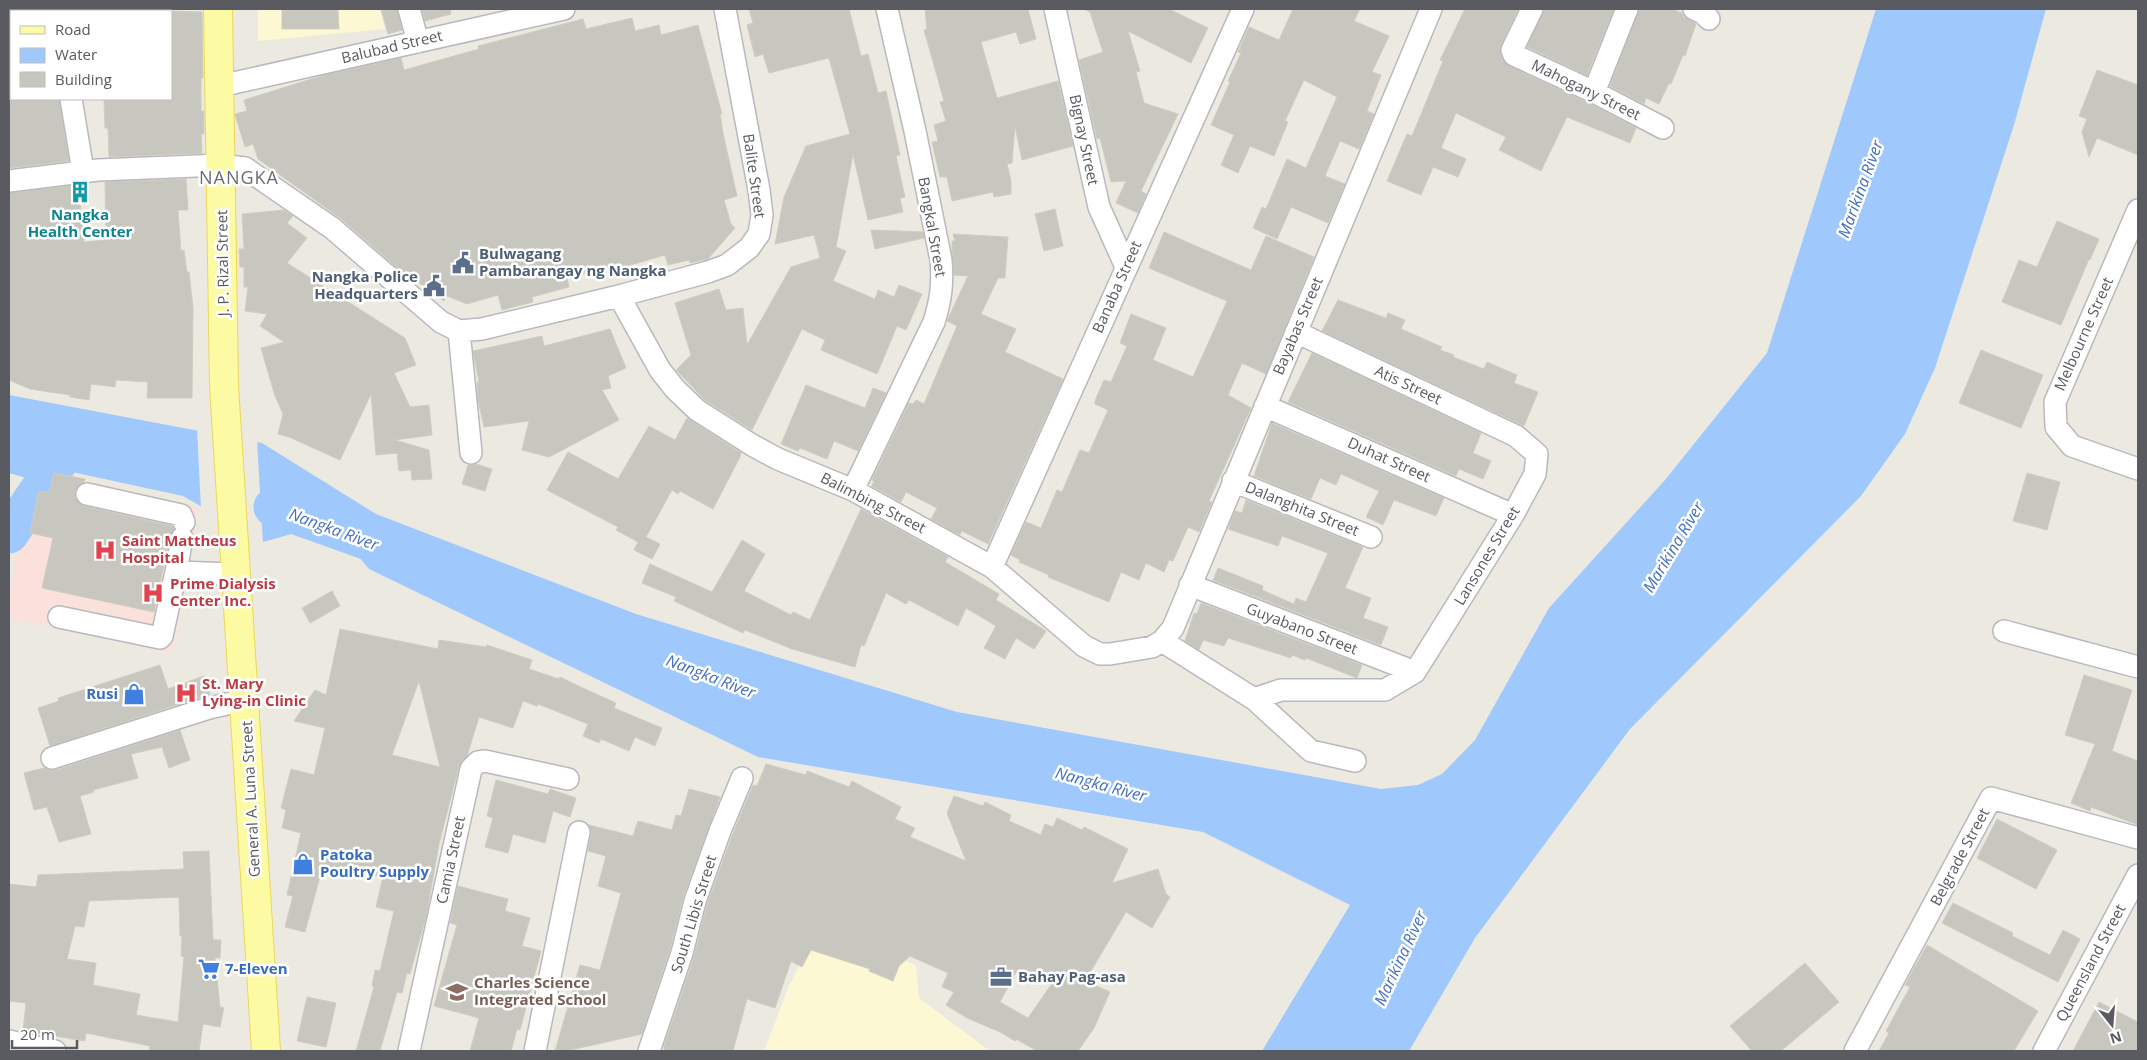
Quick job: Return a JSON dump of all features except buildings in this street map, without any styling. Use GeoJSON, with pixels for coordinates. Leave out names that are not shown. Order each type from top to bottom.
{"type":"FeatureCollection","features":[{"type":"Feature","properties":{"kind":"main road","name":"J. P. Rizal Street"},"geometry":{"type":"LineString","coordinates":[[218,9],[225,397]]}},
{"type":"Feature","properties":{"kind":"main road","name":"General A. Luna Street"},"geometry":{"type":"LineString","coordinates":[[225,397],[266,1051]]}},
{"type":"Feature","properties":{"kind":"street"},"geometry":{"type":"LineString","coordinates":[[409,9],[418,42]]}},
{"type":"Feature","properties":{"kind":"street","name":"Balubad Street"},"geometry":{"type":"LineString","coordinates":[[220,86],[564,9]]}},
{"type":"Feature","properties":{"kind":"street","name":"Balite Street"},"geometry":{"type":"LineString","coordinates":[[459,331],[482,329],[620,296],[708,272],[727,265],[750,248],[759,234],[762,215],[725,9]]}},
{"type":"Feature","properties":{"kind":"street","name":"Bangkal Street"},"geometry":{"type":"LineString","coordinates":[[853,490],[934,322],[941,301],[943,280],[941,260],[915,131],[887,9]]}},
{"type":"Feature","properties":{"kind":"street","name":"Bignay Street"},"geometry":{"type":"LineString","coordinates":[[1055,9],[1099,208],[1126,267]]}},
{"type":"Feature","properties":{"kind":"street","name":"Banaba Street"},"geometry":{"type":"LineString","coordinates":[[992,567],[1242,9]]}},
{"type":"Feature","properties":{"kind":"street","name":"Bayabas Street"},"geometry":{"type":"LineString","coordinates":[[1162,641],[1173,628],[1431,9]]}},
{"type":"Feature","properties":{"kind":"street","name":"Mahogany Street"},"geometry":{"type":"LineString","coordinates":[[1532,9],[1512,50],[1514,55],[1594,92],[1663,128]]}},
{"type":"Feature","properties":{"kind":"street"},"geometry":{"type":"LineString","coordinates":[[1594,92],[1627,9]]}},
{"type":"Feature","properties":{"kind":"street"},"geometry":{"type":"LineString","coordinates":[[71,100],[83,171]]}},
{"type":"Feature","properties":{"kind":"street"},"geometry":{"type":"LineString","coordinates":[[9,181],[83,171],[221,165],[240,166],[254,172],[332,228],[441,322],[459,331],[471,453]]}},
{"type":"Feature","properties":{"kind":"street","name":"Melbourne Street"},"geometry":{"type":"LineString","coordinates":[[2138,210],[2055,402],[2056,427],[2072,446],[2138,469]]}},
{"type":"Feature","properties":{"kind":"street","name":"Balimbing Street"},"geometry":{"type":"LineString","coordinates":[[620,296],[660,370],[675,389],[697,410],[778,459],[853,490],[992,567],[1072,637],[1092,651],[1110,654],[1152,647],[1162,641]]}},
{"type":"Feature","properties":{"kind":"street","name":"Atis Street"},"geometry":{"type":"LineString","coordinates":[[1296,332],[1516,436],[1520,440]]}},
{"type":"Feature","properties":{"kind":"street","name":"Duhat Street"},"geometry":{"type":"LineString","coordinates":[[1265,406],[1513,515]]}},
{"type":"Feature","properties":{"kind":"street","name":"Lansones Street"},"geometry":{"type":"LineString","coordinates":[[1415,672],[1513,515],[1535,474],[1537,454],[1520,440]]}},
{"type":"Feature","properties":{"kind":"street","name":"Dalanghita Street"},"geometry":{"type":"LineString","coordinates":[[1233,481],[1370,537]]}},
{"type":"Feature","properties":{"kind":"street"},"geometry":{"type":"LineString","coordinates":[[59,617],[160,638],[162,636],[183,530],[181,515],[87,494]]}},
{"type":"Feature","properties":{"kind":"street"},"geometry":{"type":"LineString","coordinates":[[176,572],[234,563]]}},
{"type":"Feature","properties":{"kind":"street","name":"Guyabano Street"},"geometry":{"type":"LineString","coordinates":[[1190,585],[1415,672]]}},
{"type":"Feature","properties":{"kind":"street"},"geometry":{"type":"LineString","coordinates":[[2004,632],[2138,667]]}},
{"type":"Feature","properties":{"kind":"street"},"geometry":{"type":"LineString","coordinates":[[1162,641],[1254,699],[1310,751],[1355,761]]}},
{"type":"Feature","properties":{"kind":"street"},"geometry":{"type":"LineString","coordinates":[[1254,699],[1281,690],[1385,690],[1415,672]]}},
{"type":"Feature","properties":{"kind":"street"},"geometry":{"type":"LineString","coordinates":[[52,758],[209,708],[245,700]]}},
{"type":"Feature","properties":{"kind":"street","name":"Camia Street"},"geometry":{"type":"LineString","coordinates":[[409,1051],[471,769],[478,762],[485,762],[568,779]]}},
{"type":"Feature","properties":{"kind":"street","name":"South Libis Street"},"geometry":{"type":"LineString","coordinates":[[649,1051],[682,954],[695,901],[720,831],[742,778]]}},
{"type":"Feature","properties":{"kind":"street","name":"Belgrade Street"},"geometry":{"type":"LineString","coordinates":[[1856,1051],[1991,798],[2138,838]]}},
{"type":"Feature","properties":{"kind":"street"},"geometry":{"type":"LineString","coordinates":[[535,1051],[579,832]]}},
{"type":"Feature","properties":{"kind":"street","name":"Queensland Street"},"geometry":{"type":"LineString","coordinates":[[2044,1051],[2138,875]]}},
{"type":"Feature","properties":{"kind":"street"},"geometry":{"type":"LineString","coordinates":[[9,1041],[54,1051]]}},
{"type":"Feature","properties":{"kind":"shaded area"},"geometry":{"type":"Polygon","coordinates":[[[258,9],[380,9],[385,29],[258,41],[258,9]]]}},
{"type":"Feature","properties":{"kind":"shaded area","name":"Saint Mattheus Hospital"},"geometry":{"type":"Polygon","coordinates":[[[53,472],[199,509],[173,653],[9,618],[9,592],[34,490],[53,472]]]}},
{"type":"Feature","properties":{"kind":"shaded area"},"geometry":{"type":"Polygon","coordinates":[[[819,926],[916,965],[919,998],[990,1051],[764,1051],[789,986],[819,926]]]}},
{"type":"Feature","properties":{"kind":"water","name":"Marikina River"},"geometry":{"type":"Polygon","coordinates":[[[1876,9],[2046,9],[2014,125],[1935,368],[1905,434],[1861,496],[1630,729],[1475,938],[1409,1051],[1262,1051],[1350,905],[1203,832],[758,757],[369,569],[330,523],[263,542],[183,496],[58,469],[23,477],[9,473],[9,395],[262,443],[376,514],[636,614],[957,712],[1381,789],[1418,785],[1442,774],[1475,740],[1549,608],[1665,480],[1767,353],[1876,9]]]}},
{"type":"Feature","properties":{"kind":"pier"},"geometry":{"type":"Polygon","coordinates":[[[197,428],[257,440],[263,545],[201,509],[197,428]]]}},
{"type":"Feature","properties":{"kind":"waterway"},"geometry":{"type":"LineString","coordinates":[[9,534],[76,436]]}},
{"type":"Feature","properties":{"kind":"waterway","name":"Nangka River"},"geometry":{"type":"LineString","coordinates":[[273,507],[385,547]]}},
{"type":"Feature","properties":{"kind":"place","name":"Nangka Health Center"},"geometry":{"type":"Point","coordinates":[80,192]}},
{"type":"Feature","properties":{"kind":"place","name":"Bulwagang Pambarangay ng Nangka"},"geometry":{"type":"Point","coordinates":[463,263]}},
{"type":"Feature","properties":{"kind":"place","name":"Nangka Police Headquarters"},"geometry":{"type":"Point","coordinates":[434,286]}},
{"type":"Feature","properties":{"kind":"place","name":"Saint Mattheus Hospital"},"geometry":{"type":"Point","coordinates":[105,550]}},
{"type":"Feature","properties":{"kind":"place","name":"Prime Dialysis Center Inc."},"geometry":{"type":"Point","coordinates":[153,593]}},
{"type":"Feature","properties":{"kind":"place","name":"St. Mary Lying-in Clinic"},"geometry":{"type":"Point","coordinates":[186,693]}},
{"type":"Feature","properties":{"kind":"place","name":"Rusi"},"geometry":{"type":"Point","coordinates":[134,694]}},
{"type":"Feature","properties":{"kind":"place","name":"Patoka Poultry Supply"},"geometry":{"type":"Point","coordinates":[303,864]}},
{"type":"Feature","properties":{"kind":"place","name":"7-Eleven"},"geometry":{"type":"Point","coordinates":[209,969]}},
{"type":"Feature","properties":{"kind":"place","name":"Bahay Pag-asa"},"geometry":{"type":"Point","coordinates":[1001,977]}},
{"type":"Feature","properties":{"kind":"place","name":"Charles Science Integrated School"},"geometry":{"type":"Point","coordinates":[457,992]}},
{"type":"Feature","properties":{"kind":"district","name":"NANGKA"},"geometry":{"type":"Point","coordinates":[239,178]}}]}
